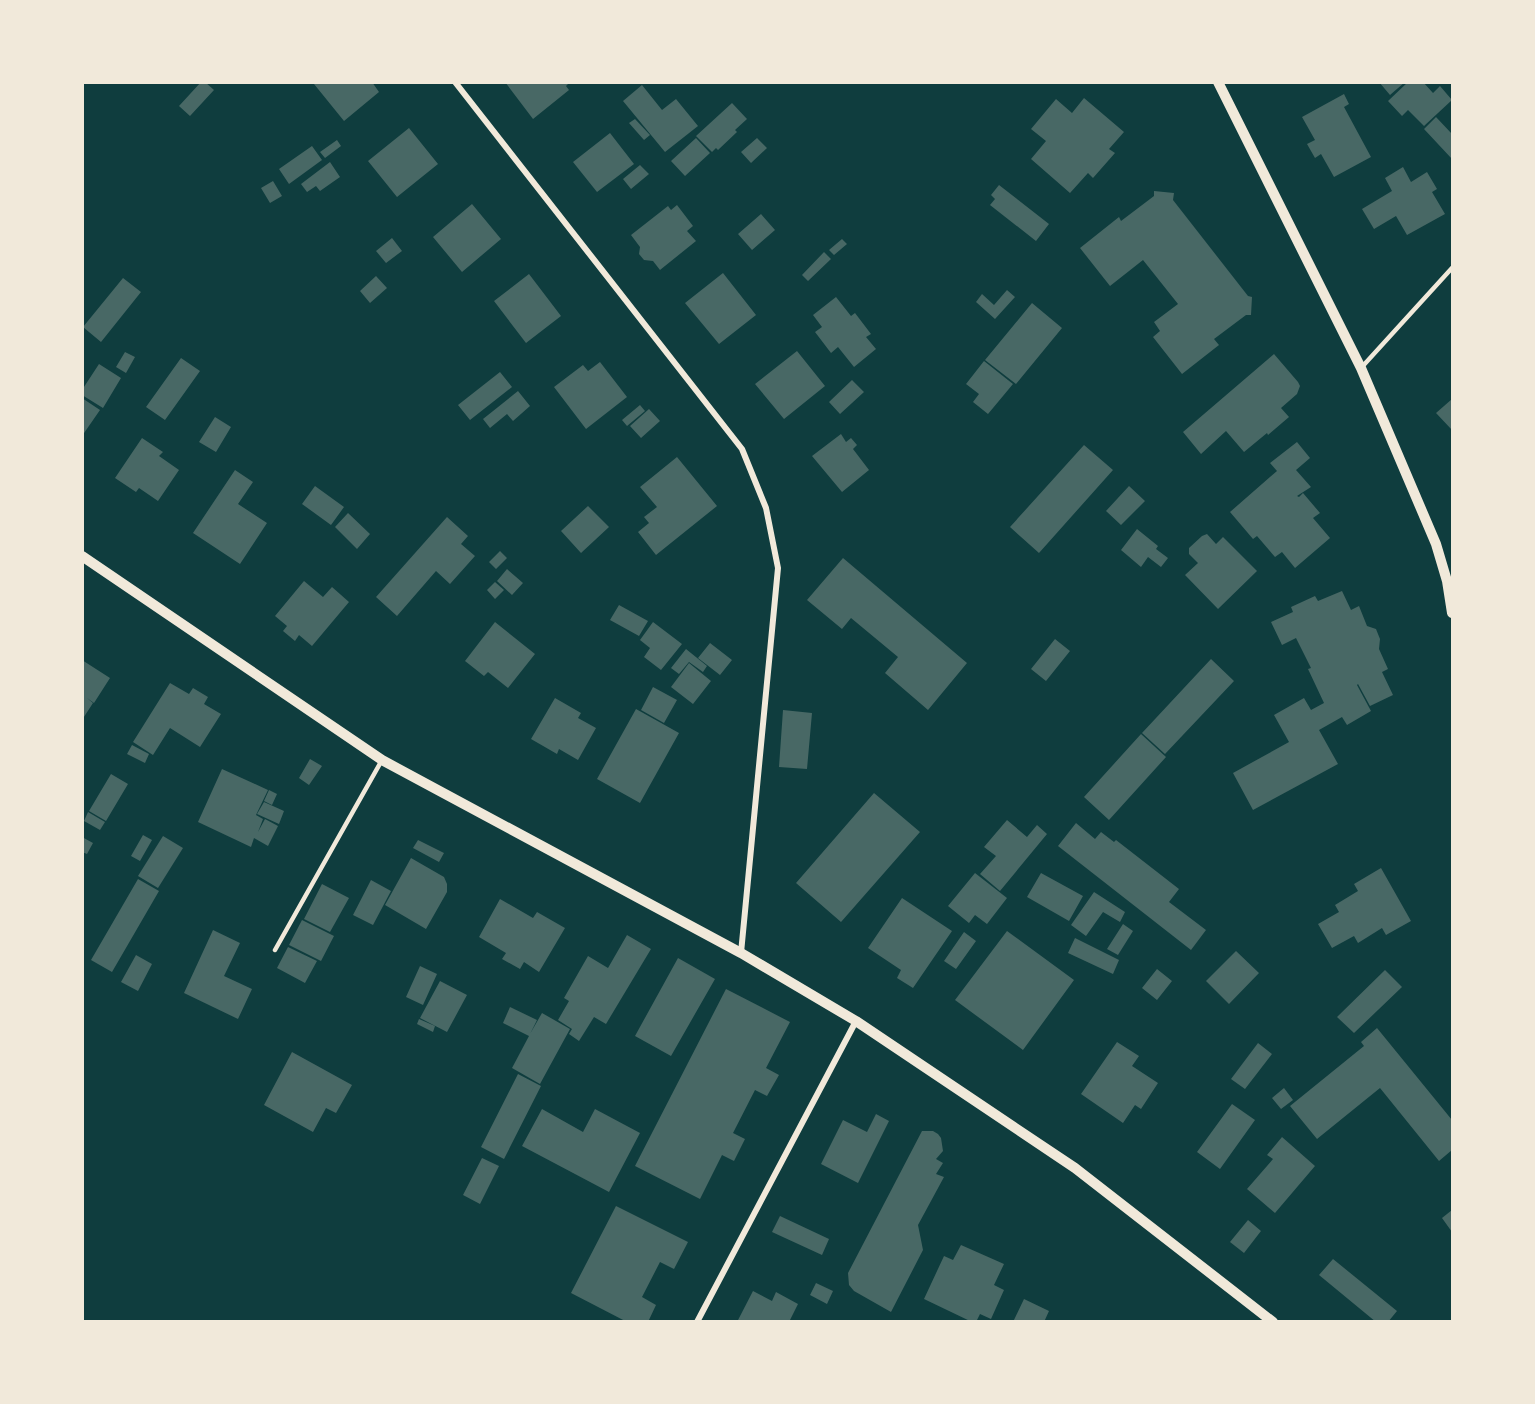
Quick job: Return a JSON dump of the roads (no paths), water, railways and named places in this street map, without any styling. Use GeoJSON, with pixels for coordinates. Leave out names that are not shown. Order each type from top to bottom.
{"type":"FeatureCollection","features":[{"type":"Feature","properties":{"kind":"street"},"geometry":{"type":"LineString","coordinates":[[455,82],[742,449],[766,508],[778,568],[741,953]]}},
{"type":"Feature","properties":{"kind":"street"},"geometry":{"type":"LineString","coordinates":[[1218,82],[1361,368],[1436,544],[1447,581],[1452,613]]}},
{"type":"Feature","properties":{"kind":"street"},"geometry":{"type":"LineString","coordinates":[[82,556],[382,760],[741,953],[856,1021],[1075,1168],[1272,1322]]}},
{"type":"Feature","properties":{"kind":"street"},"geometry":{"type":"LineString","coordinates":[[697,1322],[856,1021]]}},
{"type":"Feature","properties":{"kind":"lane"},"geometry":{"type":"LineString","coordinates":[[1361,368],[1452,268]]}},
{"type":"Feature","properties":{"kind":"lane"},"geometry":{"type":"LineString","coordinates":[[275,950],[382,760]]}}]}
